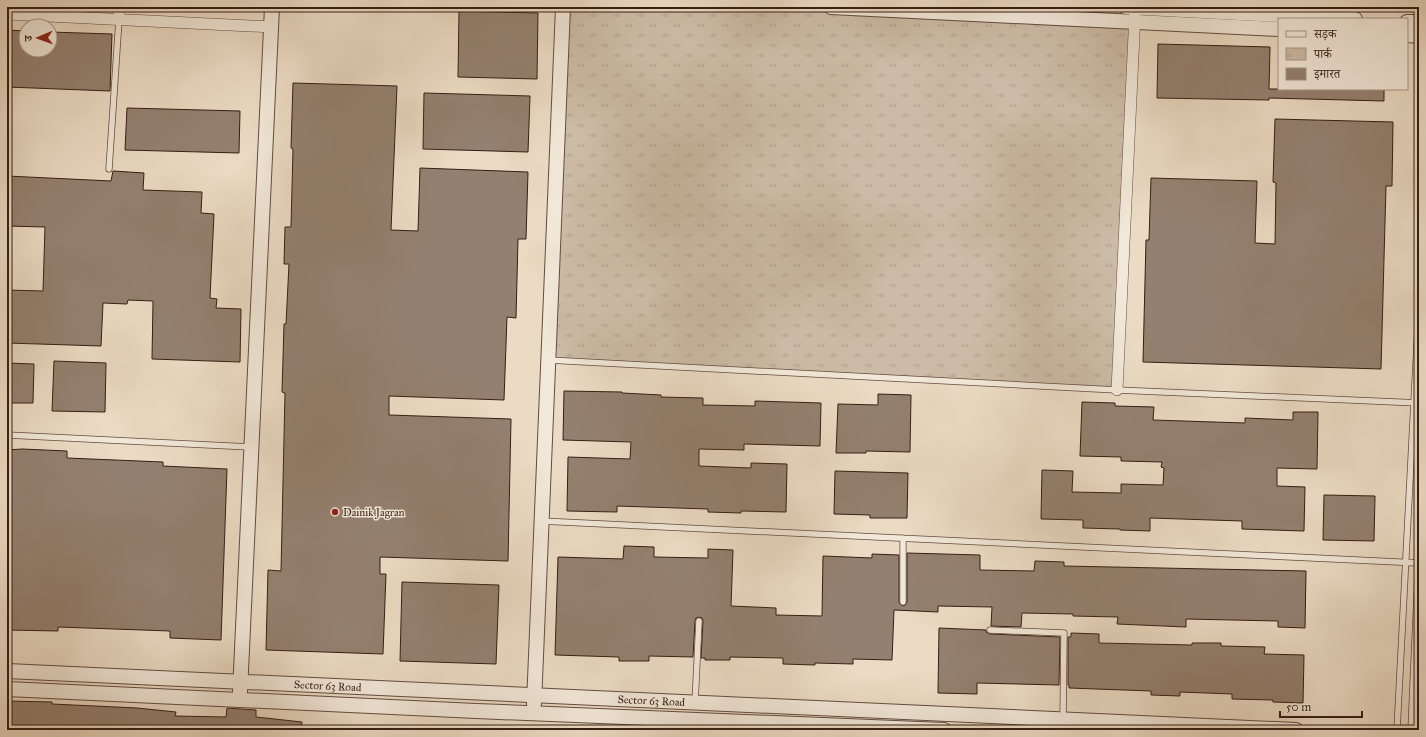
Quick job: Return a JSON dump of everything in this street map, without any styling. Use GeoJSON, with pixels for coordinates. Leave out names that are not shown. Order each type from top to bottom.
{"type":"FeatureCollection","features":[{"type":"Feature","properties":{"kind":"street"},"geometry":{"type":"LineString","coordinates":[[119,7],[119,19]]}},
{"type":"Feature","properties":{"kind":"street"},"geometry":{"type":"LineString","coordinates":[[240,700],[272,7]]}},
{"type":"Feature","properties":{"kind":"street"},"geometry":{"type":"LineString","coordinates":[[534,713],[562,7]]}},
{"type":"Feature","properties":{"kind":"street"},"geometry":{"type":"LineString","coordinates":[[830,7],[969,10],[1134,22],[1278,29]]}},
{"type":"Feature","properties":{"kind":"street"},"geometry":{"type":"LineString","coordinates":[[1126,7],[1337,18]]}},
{"type":"Feature","properties":{"kind":"street"},"geometry":{"type":"LineString","coordinates":[[1117,390],[1135,7]]}},
{"type":"Feature","properties":{"kind":"street"},"geometry":{"type":"LineString","coordinates":[[7,14],[272,27]]}},
{"type":"Feature","properties":{"kind":"street"},"geometry":{"type":"LineString","coordinates":[[1408,22],[1419,22]]}},
{"type":"Feature","properties":{"kind":"street"},"geometry":{"type":"LineString","coordinates":[[1408,35],[1419,36]]}},
{"type":"Feature","properties":{"kind":"street","name":"Sector 63 Road"},"geometry":{"type":"LineString","coordinates":[[7,671],[1296,730]]}},
{"type":"Feature","properties":{"kind":"street","name":"Sector 63 Road"},"geometry":{"type":"LineString","coordinates":[[7,689],[892,729],[944,730]]}},
{"type":"Feature","properties":{"kind":"street"},"geometry":{"type":"LineString","coordinates":[[892,712],[892,729]]}},
{"type":"Feature","properties":{"kind":"lane"},"geometry":{"type":"LineString","coordinates":[[109,169],[119,19]]}},
{"type":"Feature","properties":{"kind":"lane"},"geometry":{"type":"LineString","coordinates":[[1397,730],[1405,562],[1416,403],[1419,305]]}},
{"type":"Feature","properties":{"kind":"lane"},"geometry":{"type":"LineString","coordinates":[[548,360],[1117,390],[1416,403]]}},
{"type":"Feature","properties":{"kind":"lane"},"geometry":{"type":"LineString","coordinates":[[7,435],[251,447]]}},
{"type":"Feature","properties":{"kind":"lane"},"geometry":{"type":"LineString","coordinates":[[541,521],[1419,563]]}},
{"type":"Feature","properties":{"kind":"lane"},"geometry":{"type":"LineString","coordinates":[[902,602],[903,538]]}},
{"type":"Feature","properties":{"kind":"lane"},"geometry":{"type":"LineString","coordinates":[[1411,730],[1419,550]]}},
{"type":"Feature","properties":{"kind":"lane"},"geometry":{"type":"LineString","coordinates":[[695,703],[698,621]]}},
{"type":"Feature","properties":{"kind":"lane"},"geometry":{"type":"LineString","coordinates":[[990,630],[1064,633],[1063,720]]}},
{"type":"Feature","properties":{"kind":"green space"},"geometry":{"type":"Polygon","coordinates":[[[563,7],[943,7],[1134,22],[1117,390],[548,360],[563,7]]]}},
{"type":"Feature","properties":{"kind":"building"},"geometry":{"type":"Polygon","coordinates":[[[459,11],[538,13],[537,79],[458,77],[459,11]]]}},
{"type":"Feature","properties":{"kind":"building"},"geometry":{"type":"Polygon","coordinates":[[[7,30],[18,31],[18,58],[58,58],[58,32],[112,34],[110,91],[7,87],[7,30]]]}},
{"type":"Feature","properties":{"kind":"building"},"geometry":{"type":"Polygon","coordinates":[[[1158,44],[1270,47],[1269,89],[1384,90],[1384,101],[1269,98],[1269,100],[1157,98],[1158,44]]]}},
{"type":"Feature","properties":{"kind":"building"},"geometry":{"type":"Polygon","coordinates":[[[293,83],[397,86],[391,230],[418,231],[420,168],[528,172],[526,239],[518,239],[516,318],[507,317],[504,400],[389,396],[389,415],[511,419],[508,561],[380,557],[380,574],[386,574],[383,654],[266,650],[268,570],[281,571],[285,393],[282,392],[284,324],[286,324],[289,264],[284,264],[285,227],[291,227],[293,83]]]}},
{"type":"Feature","properties":{"kind":"building"},"geometry":{"type":"Polygon","coordinates":[[[424,93],[530,96],[528,152],[423,149],[424,93]]]}},
{"type":"Feature","properties":{"kind":"building"},"geometry":{"type":"Polygon","coordinates":[[[127,108],[240,111],[239,153],[125,150],[127,108]]]}},
{"type":"Feature","properties":{"kind":"building"},"geometry":{"type":"Polygon","coordinates":[[[1275,119],[1393,122],[1392,186],[1386,186],[1381,369],[1143,362],[1146,240],[1149,240],[1151,178],[1257,181],[1255,243],[1275,244],[1276,183],[1273,182],[1275,119]]]}},
{"type":"Feature","properties":{"kind":"building"},"geometry":{"type":"Polygon","coordinates":[[[113,171],[144,173],[143,190],[202,192],[201,213],[214,214],[210,298],[217,299],[216,308],[241,309],[240,362],[152,359],[153,301],[128,300],[127,304],[103,303],[101,346],[7,343],[7,290],[43,291],[45,227],[7,226],[7,176],[111,181],[113,171]]]}},
{"type":"Feature","properties":{"kind":"building"},"geometry":{"type":"Polygon","coordinates":[[[54,361],[106,363],[105,412],[52,411],[54,361]]]}},
{"type":"Feature","properties":{"kind":"building"},"geometry":{"type":"Polygon","coordinates":[[[7,363],[34,364],[33,403],[7,403],[7,363]]]}},
{"type":"Feature","properties":{"kind":"building"},"geometry":{"type":"Polygon","coordinates":[[[564,391],[622,392],[661,395],[661,397],[703,398],[703,405],[755,406],[755,401],[821,403],[820,446],[744,444],[744,450],[699,449],[699,466],[751,468],[751,463],[787,464],[786,512],[708,512],[708,509],[617,506],[617,512],[567,511],[568,457],[630,459],[631,442],[563,440],[564,391]]]}},
{"type":"Feature","properties":{"kind":"building"},"geometry":{"type":"Polygon","coordinates":[[[878,394],[911,395],[910,452],[866,451],[866,453],[836,453],[838,404],[878,405],[878,394]]]}},
{"type":"Feature","properties":{"kind":"building"},"geometry":{"type":"Polygon","coordinates":[[[1082,402],[1115,403],[1115,406],[1154,407],[1153,420],[1245,423],[1245,418],[1293,420],[1293,412],[1318,412],[1317,469],[1277,468],[1277,486],[1305,487],[1304,531],[1242,529],[1242,521],[1150,518],[1150,531],[1120,530],[1083,528],[1083,520],[1041,519],[1042,470],[1073,471],[1072,492],[1121,493],[1121,484],[1163,485],[1164,468],[1161,467],[1162,462],[1121,461],[1121,457],[1080,456],[1082,402]]]}},
{"type":"Feature","properties":{"kind":"building"},"geometry":{"type":"Polygon","coordinates":[[[22,449],[67,451],[67,458],[163,462],[163,466],[227,469],[221,640],[170,638],[170,631],[58,627],[58,631],[7,630],[7,450],[22,449]]]}},
{"type":"Feature","properties":{"kind":"building"},"geometry":{"type":"Polygon","coordinates":[[[835,471],[908,473],[907,518],[870,518],[870,515],[834,514],[835,471]]]}},
{"type":"Feature","properties":{"kind":"building"},"geometry":{"type":"Polygon","coordinates":[[[1324,495],[1375,496],[1374,541],[1323,540],[1324,495]]]}},
{"type":"Feature","properties":{"kind":"building"},"geometry":{"type":"Polygon","coordinates":[[[624,546],[654,547],[654,557],[708,558],[708,549],[733,550],[731,606],[776,608],[776,615],[822,616],[823,556],[872,558],[872,554],[899,555],[899,602],[903,606],[907,602],[907,553],[980,555],[980,570],[1034,571],[1035,561],[1064,562],[1064,566],[1306,571],[1305,628],[1278,627],[1278,621],[1186,619],[1186,627],[1117,624],[1118,617],[1022,613],[1021,627],[991,626],[992,607],[938,606],[938,612],[894,610],[892,660],[853,659],[853,664],[815,663],[815,665],[783,664],[783,658],[730,657],[730,660],[705,660],[705,658],[701,658],[703,621],[702,618],[699,617],[696,618],[695,621],[693,657],[649,656],[649,661],[619,661],[619,657],[555,655],[558,557],[623,559],[624,546]]]}},
{"type":"Feature","properties":{"kind":"building"},"geometry":{"type":"Polygon","coordinates":[[[402,582],[499,585],[496,664],[400,661],[402,582]]]}},
{"type":"Feature","properties":{"kind":"building"},"geometry":{"type":"Polygon","coordinates":[[[939,628],[986,630],[986,632],[990,634],[1060,637],[1059,685],[977,683],[977,694],[938,693],[939,628]]]}},
{"type":"Feature","properties":{"kind":"building"},"geometry":{"type":"Polygon","coordinates":[[[1071,633],[1099,634],[1099,643],[1192,645],[1192,643],[1221,643],[1221,646],[1265,647],[1264,654],[1304,655],[1303,703],[1273,702],[1273,700],[1232,699],[1232,694],[1180,692],[1180,696],[1151,695],[1151,691],[1069,688],[1068,637],[1071,637],[1071,633]]]}},
{"type":"Feature","properties":{"kind":"building"},"geometry":{"type":"Polygon","coordinates":[[[7,701],[52,702],[52,704],[137,708],[176,712],[175,716],[226,717],[227,708],[256,710],[256,717],[302,722],[301,730],[7,730],[7,701]]]}},
{"type":"Feature","properties":{"kind":"place","name":"Dainik Jagran"},"geometry":{"type":"Point","coordinates":[335,512]}}]}
